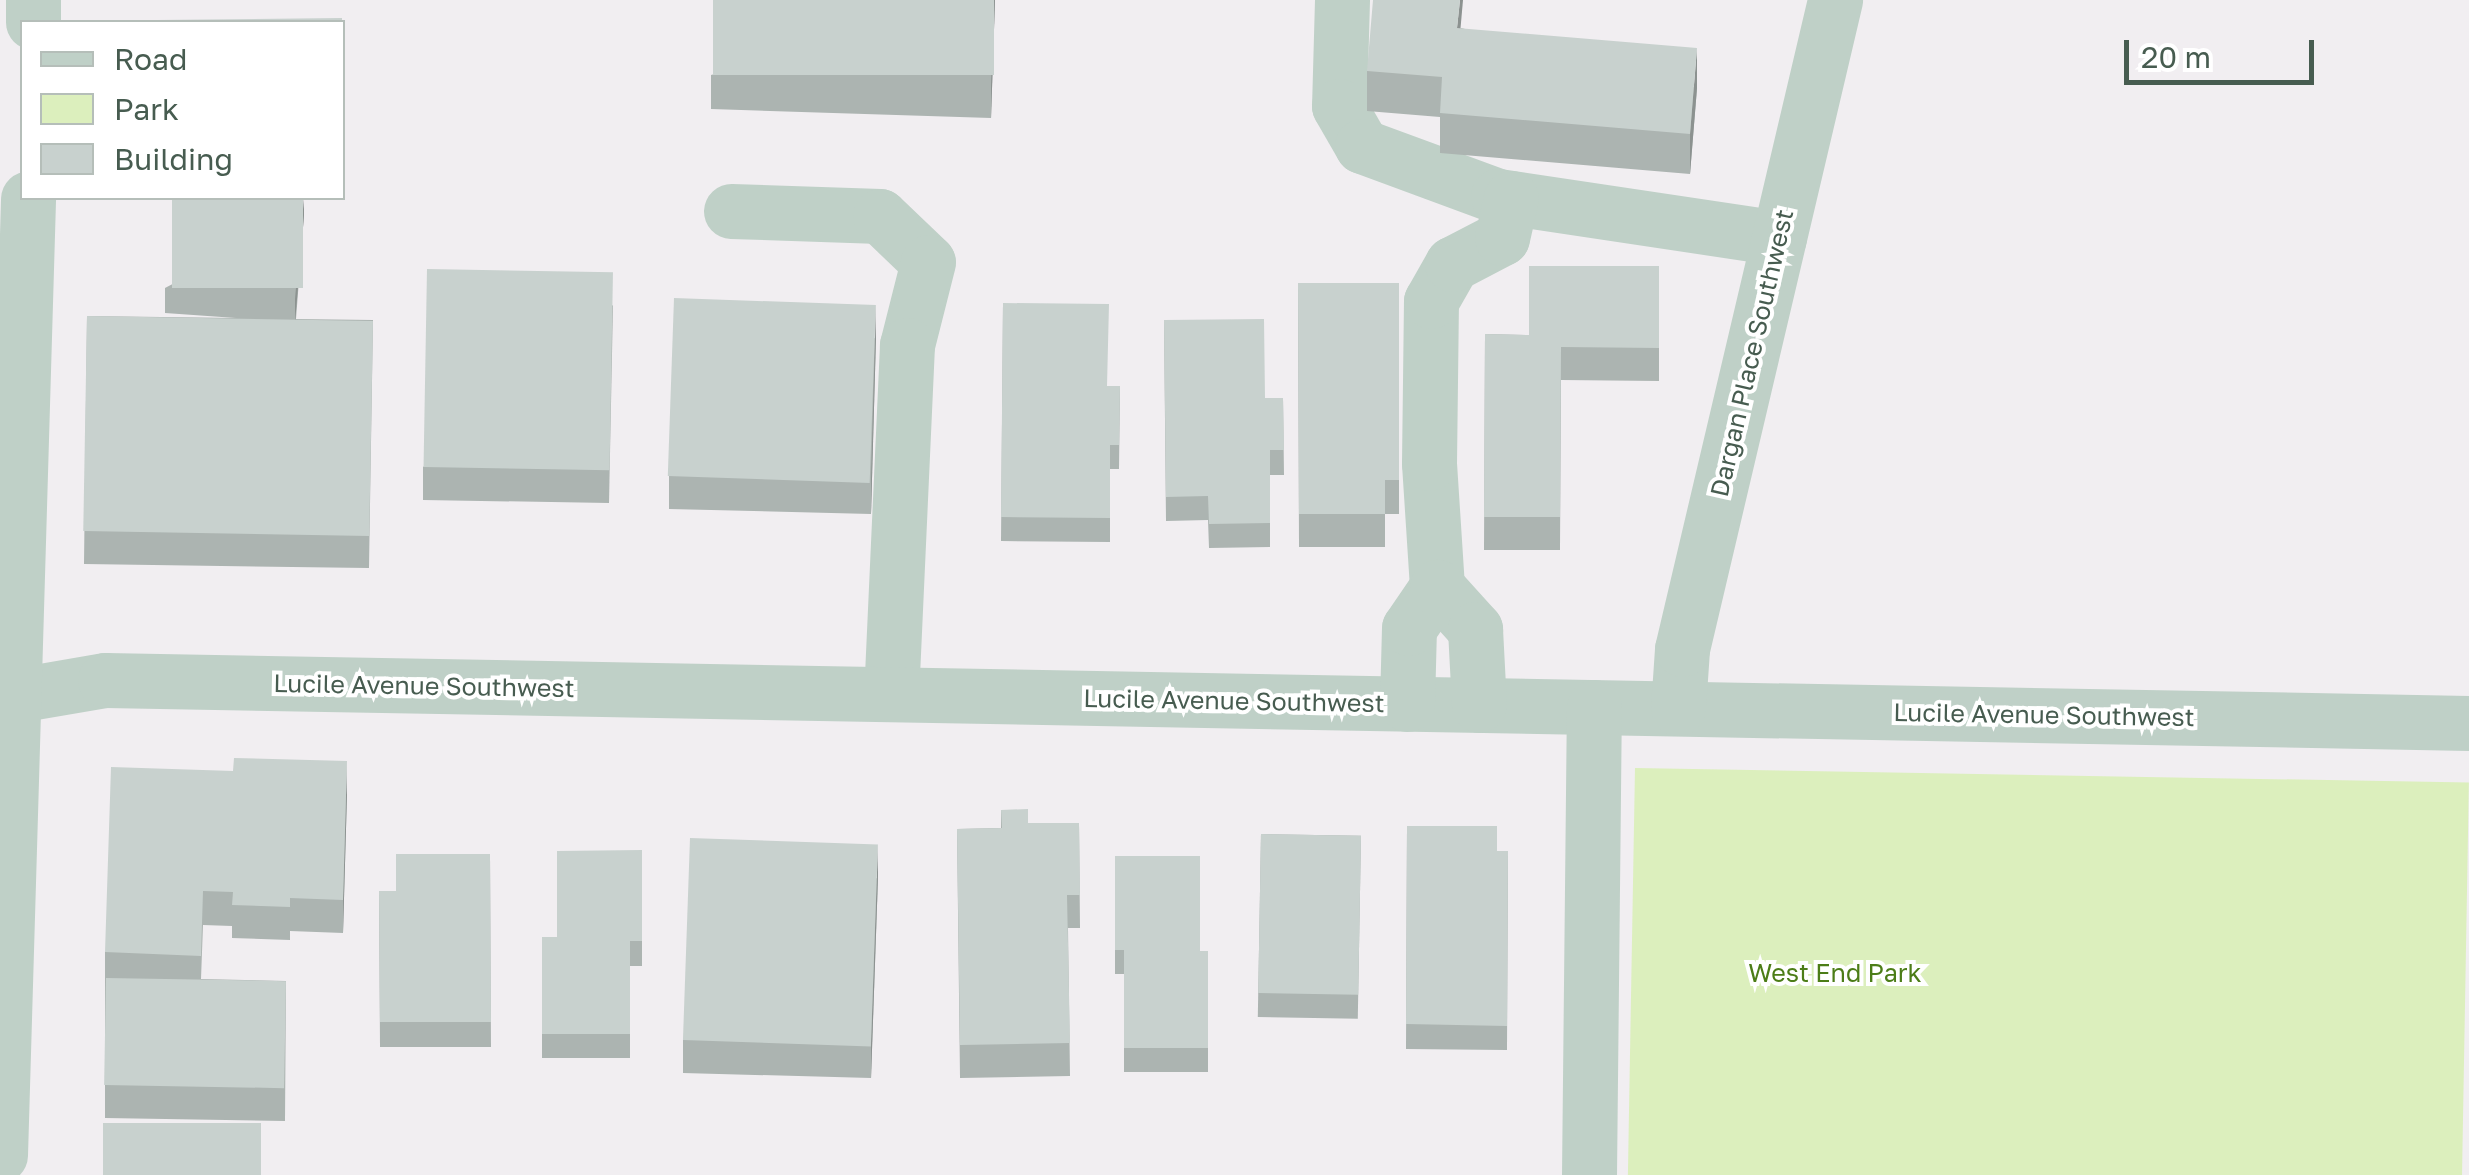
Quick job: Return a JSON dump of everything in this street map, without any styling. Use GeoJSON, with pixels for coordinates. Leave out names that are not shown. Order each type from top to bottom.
{"type":"FeatureCollection","features":[{"type":"Feature","properties":{"kind":"street"},"geometry":{"type":"LineString","coordinates":[[1342,0],[1339,106],[1362,146],[1511,198],[1779,238]]}},
{"type":"Feature","properties":{"kind":"street","name":"Dargan Place Southwest"},"geometry":{"type":"LineString","coordinates":[[1678,708],[1682,649],[1835,0]]}},
{"type":"Feature","properties":{"kind":"street"},"geometry":{"type":"LineString","coordinates":[[1407,704],[1409,628],[1437,587],[1429,463],[1431,301],[1452,264],[1502,238],[1511,198]]}},
{"type":"Feature","properties":{"kind":"street"},"geometry":{"type":"LineString","coordinates":[[0,1155],[7,697],[28,200]]}},
{"type":"Feature","properties":{"kind":"street"},"geometry":{"type":"LineString","coordinates":[[731,211],[880,216],[928,262],[908,345],[891,694]]}},
{"type":"Feature","properties":{"kind":"street"},"geometry":{"type":"LineString","coordinates":[[1437,587],[1475,629],[1479,705]]}},
{"type":"Feature","properties":{"kind":"street","name":"Lucile Avenue Southwest"},"geometry":{"type":"LineString","coordinates":[[7,697],[106,680],[2469,723]]}},
{"type":"Feature","properties":{"kind":"street"},"geometry":{"type":"LineString","coordinates":[[1589,1175],[1594,707]]}},
{"type":"Feature","properties":{"kind":"green space","name":"West End Park"},"geometry":{"type":"Polygon","coordinates":[[[1635,768],[2469,783],[2462,1175],[1628,1175],[1635,768]]]}},
{"type":"Feature","properties":{"kind":"building"},"geometry":{"type":"Polygon","coordinates":[[[713,0],[994,0],[994,75],[713,75],[713,0]]]}},
{"type":"Feature","properties":{"kind":"building"},"geometry":{"type":"Polygon","coordinates":[[[1373,0],[1460,0],[1457,28],[1697,48],[1690,134],[1440,113],[1442,77],[1367,71],[1373,0]]]}},
{"type":"Feature","properties":{"kind":"building"},"geometry":{"type":"Polygon","coordinates":[[[342,18],[342,20],[157,20],[342,18]]]}},
{"type":"Feature","properties":{"kind":"building"},"geometry":{"type":"Polygon","coordinates":[[[172,200],[303,200],[303,288],[172,288],[172,200]]]}},
{"type":"Feature","properties":{"kind":"building"},"geometry":{"type":"Polygon","coordinates":[[[1529,266],[1659,266],[1659,348],[1561,347],[1560,517],[1484,517],[1485,334],[1529,335],[1529,266]]]}},
{"type":"Feature","properties":{"kind":"building"},"geometry":{"type":"Polygon","coordinates":[[[427,269],[613,272],[610,470],[424,467],[427,269]]]}},
{"type":"Feature","properties":{"kind":"building"},"geometry":{"type":"Polygon","coordinates":[[[1298,283],[1399,283],[1399,480],[1385,480],[1385,514],[1299,514],[1298,283]]]}},
{"type":"Feature","properties":{"kind":"building"},"geometry":{"type":"Polygon","coordinates":[[[674,298],[876,305],[870,483],[668,476],[674,298]]]}},
{"type":"Feature","properties":{"kind":"building"},"geometry":{"type":"Polygon","coordinates":[[[1003,303],[1109,304],[1107,386],[1120,386],[1119,445],[1110,445],[1110,518],[1001,517],[1003,303]]]}},
{"type":"Feature","properties":{"kind":"building"},"geometry":{"type":"Polygon","coordinates":[[[87,316],[373,321],[369,536],[83,531],[87,316]]]}},
{"type":"Feature","properties":{"kind":"building"},"geometry":{"type":"Polygon","coordinates":[[[1264,319],[1265,398],[1283,398],[1284,450],[1270,450],[1270,523],[1209,524],[1208,496],[1166,497],[1164,320],[1264,319]]]}},
{"type":"Feature","properties":{"kind":"building"},"geometry":{"type":"Polygon","coordinates":[[[234,758],[347,761],[343,900],[290,898],[290,907],[232,905],[233,892],[203,891],[201,956],[105,952],[111,767],[233,771],[234,758]]]}},
{"type":"Feature","properties":{"kind":"building"},"geometry":{"type":"Polygon","coordinates":[[[1028,809],[1028,823],[1079,823],[1080,895],[1067,895],[1070,1043],[960,1045],[957,829],[1002,828],[1001,810],[1028,809]]]}},
{"type":"Feature","properties":{"kind":"building"},"geometry":{"type":"Polygon","coordinates":[[[1407,826],[1497,826],[1497,851],[1508,851],[1507,1026],[1406,1024],[1407,826]]]}},
{"type":"Feature","properties":{"kind":"building"},"geometry":{"type":"Polygon","coordinates":[[[1261,834],[1361,836],[1358,995],[1258,993],[1261,834]]]}},
{"type":"Feature","properties":{"kind":"building"},"geometry":{"type":"Polygon","coordinates":[[[690,838],[878,845],[871,1046],[683,1040],[690,838]]]}},
{"type":"Feature","properties":{"kind":"building"},"geometry":{"type":"Polygon","coordinates":[[[642,850],[642,941],[630,941],[630,1034],[542,1034],[542,937],[557,937],[557,851],[642,850]]]}},
{"type":"Feature","properties":{"kind":"building"},"geometry":{"type":"Polygon","coordinates":[[[396,854],[490,854],[491,1022],[380,1022],[379,891],[396,891],[396,854]]]}},
{"type":"Feature","properties":{"kind":"building"},"geometry":{"type":"Polygon","coordinates":[[[1115,856],[1200,856],[1200,951],[1208,951],[1208,1048],[1124,1048],[1124,950],[1115,950],[1115,856]]]}},
{"type":"Feature","properties":{"kind":"building"},"geometry":{"type":"Polygon","coordinates":[[[106,978],[286,981],[284,1088],[104,1085],[106,978]]]}},
{"type":"Feature","properties":{"kind":"building"},"geometry":{"type":"Polygon","coordinates":[[[103,1123],[261,1123],[261,1175],[103,1175],[103,1123]]]}}]}
